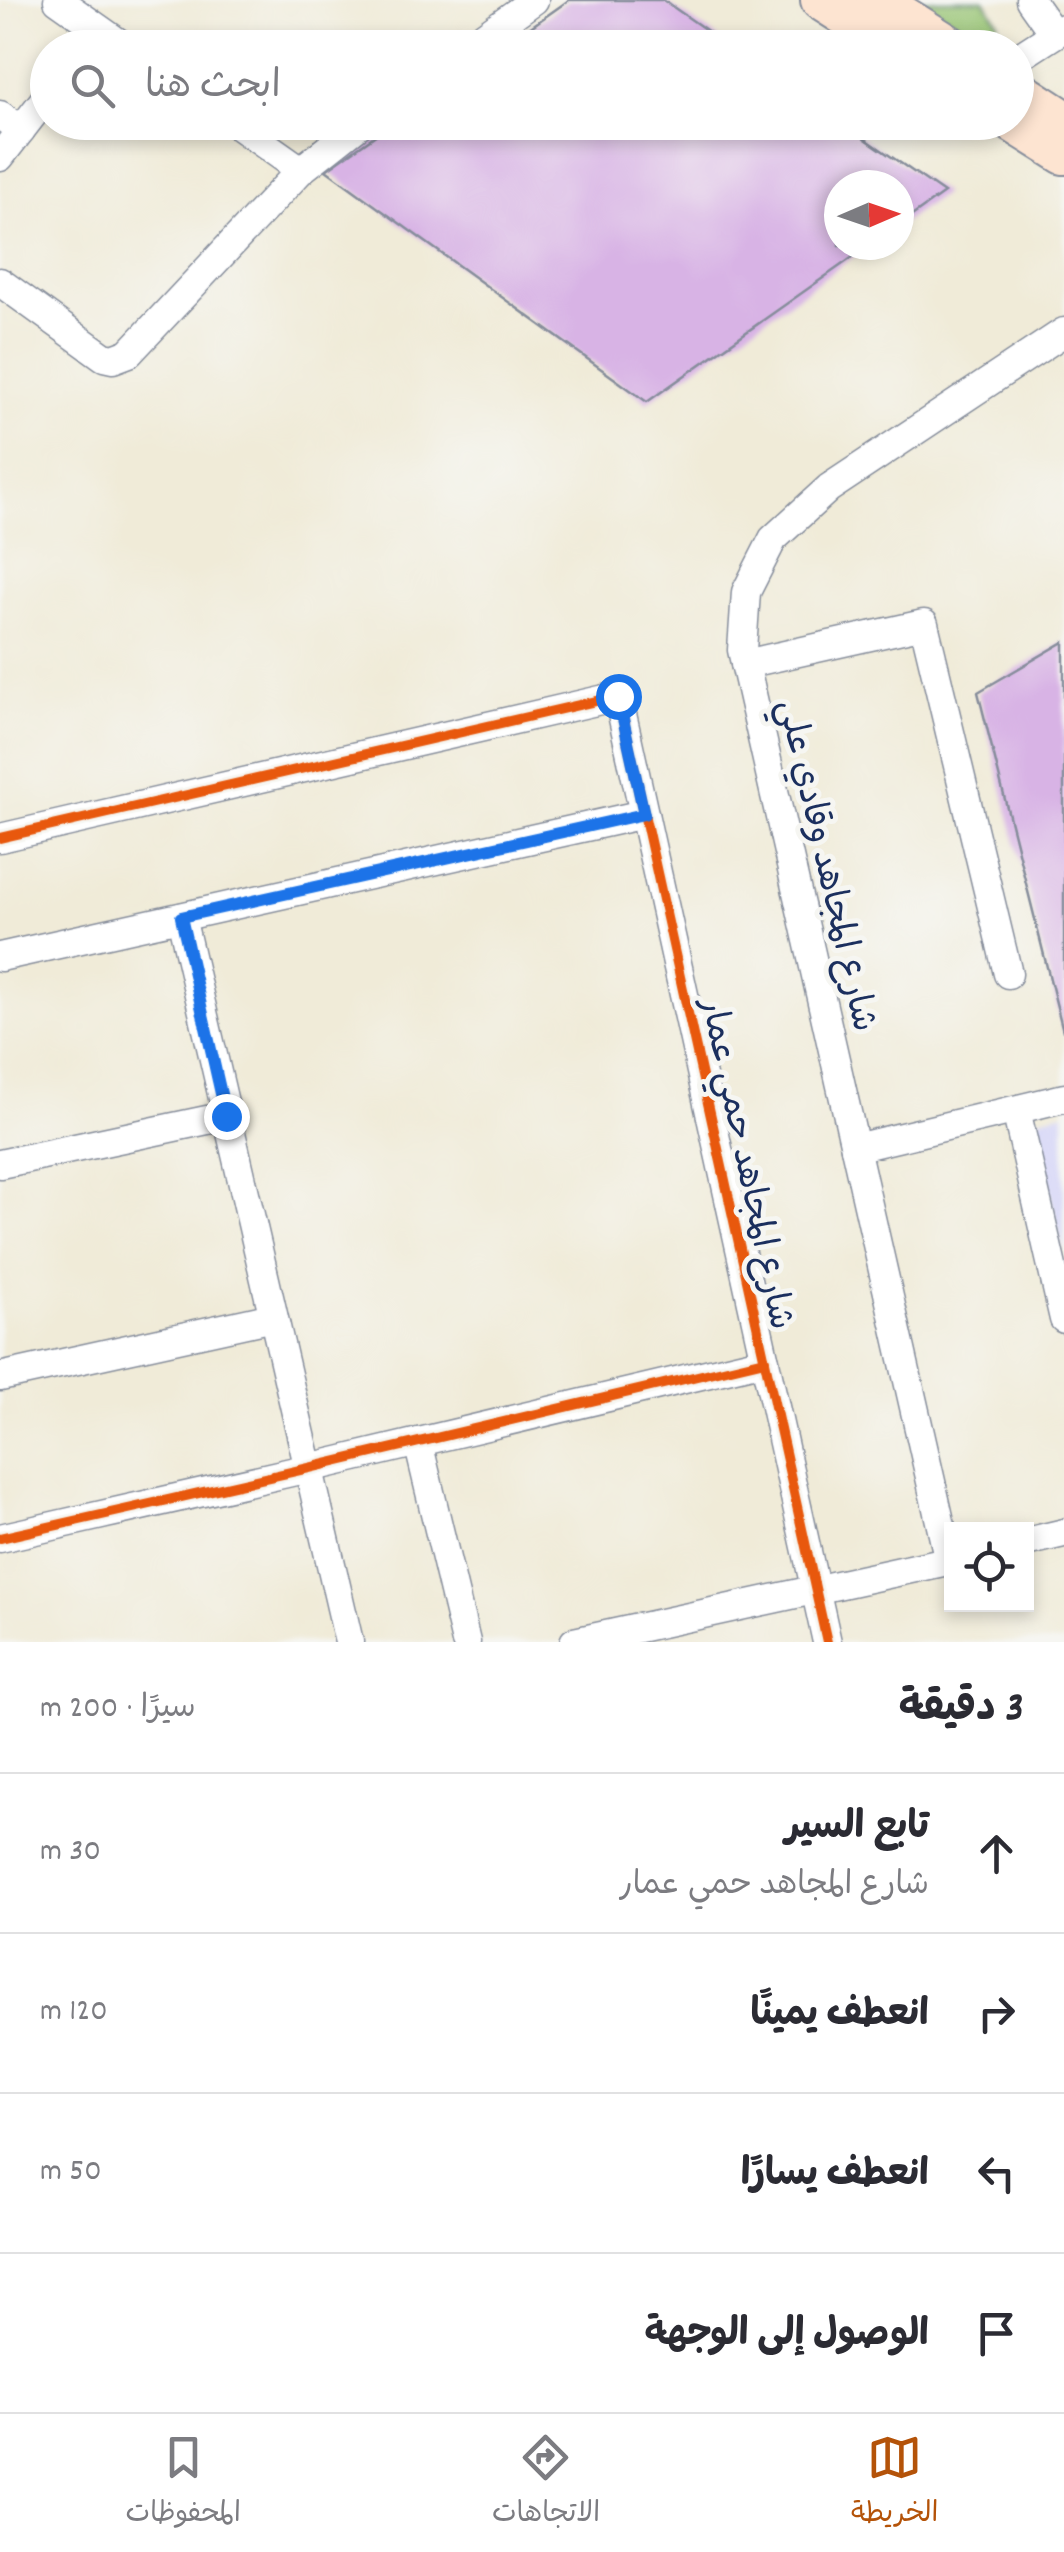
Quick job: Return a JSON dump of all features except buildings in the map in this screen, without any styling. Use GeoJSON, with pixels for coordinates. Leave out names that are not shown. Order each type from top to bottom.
{"type":"FeatureCollection","features":[{"type":"Feature","properties":{"kind":"main road"},"geometry":{"type":"LineString","coordinates":[[821,0],[868,30]]}},
{"type":"Feature","properties":{"kind":"main road"},"geometry":{"type":"LineString","coordinates":[[878,0],[925,30]]}},
{"type":"Feature","properties":{"kind":"main road"},"geometry":{"type":"LineString","coordinates":[[1034,101],[1064,120]]}},
{"type":"Feature","properties":{"kind":"main road"},"geometry":{"type":"LineString","coordinates":[[1034,135],[1064,154]]}},
{"type":"Feature","properties":{"kind":"street"},"geometry":{"type":"LineString","coordinates":[[58,0],[84,30]]}},
{"type":"Feature","properties":{"kind":"street"},"geometry":{"type":"LineString","coordinates":[[493,30],[534,0]]}},
{"type":"Feature","properties":{"kind":"street"},"geometry":{"type":"LineString","coordinates":[[1030,0],[1059,31],[1034,47]]}},
{"type":"Feature","properties":{"kind":"street"},"geometry":{"type":"LineString","coordinates":[[0,157],[10,123]]}},
{"type":"Feature","properties":{"kind":"street"},"geometry":{"type":"LineString","coordinates":[[258,140],[301,170]]}},
{"type":"Feature","properties":{"kind":"street"},"geometry":{"type":"LineString","coordinates":[[0,282],[104,357],[121,358],[129,354],[301,170],[339,140]]}},
{"type":"Feature","properties":{"kind":"street","name":"شارع المجاهد وقادي علي"},"geometry":{"type":"LineString","coordinates":[[944,1535],[742,650],[746,592],[773,539],[829,488],[1064,332]]}},
{"type":"Feature","properties":{"kind":"street"},"geometry":{"type":"LineString","coordinates":[[745,664],[924,624],[1008,974]]}},
{"type":"Feature","properties":{"kind":"street","name":"شارع المجاهد حمي عمار"},"geometry":{"type":"LineString","coordinates":[[0,838],[618,696],[827,1642]]}},
{"type":"Feature","properties":{"kind":"street"},"geometry":{"type":"LineString","coordinates":[[0,957],[644,814]]}},
{"type":"Feature","properties":{"kind":"street"},"geometry":{"type":"LineString","coordinates":[[181,917],[350,1642]]}},
{"type":"Feature","properties":{"kind":"street"},"geometry":{"type":"LineString","coordinates":[[855,1148],[1064,1098]]}},
{"type":"Feature","properties":{"kind":"street"},"geometry":{"type":"LineString","coordinates":[[1016,1110],[1064,1319]]}},
{"type":"Feature","properties":{"kind":"street"},"geometry":{"type":"LineString","coordinates":[[0,1164],[226,1116]]}},
{"type":"Feature","properties":{"kind":"street"},"geometry":{"type":"LineString","coordinates":[[0,1377],[273,1318]]}},
{"type":"Feature","properties":{"kind":"street"},"geometry":{"type":"LineString","coordinates":[[0,1538],[764,1360]]}},
{"type":"Feature","properties":{"kind":"street"},"geometry":{"type":"LineString","coordinates":[[418,1442],[466,1642]]}},
{"type":"Feature","properties":{"kind":"street"},"geometry":{"type":"LineString","coordinates":[[1034,1540],[1064,1533]]}},
{"type":"Feature","properties":{"kind":"street"},"geometry":{"type":"LineString","coordinates":[[574,1642],[944,1562]]}},
{"type":"Feature","properties":{"kind":"shaded area"},"geometry":{"type":"Polygon","coordinates":[[[1064,1112],[1064,1253],[1032,1120],[1064,1112]]]}},
{"type":"Feature","properties":{"kind":"green space"},"geometry":{"type":"Polygon","coordinates":[[[920,0],[984,0],[998,21],[998,28],[968,30],[920,0]]]}},
{"type":"Feature","properties":{"kind":"cycle path"},"geometry":{"type":"LineString","coordinates":[[0,838],[618,696],[827,1642]]}},
{"type":"Feature","properties":{"kind":"cycle path"},"geometry":{"type":"LineString","coordinates":[[0,1538],[765,1360]]}},
{"type":"Feature","properties":{"kind":"route"},"geometry":{"type":"LineString","coordinates":[[226,1116],[181,917],[644,814],[618,696]]}}]}
